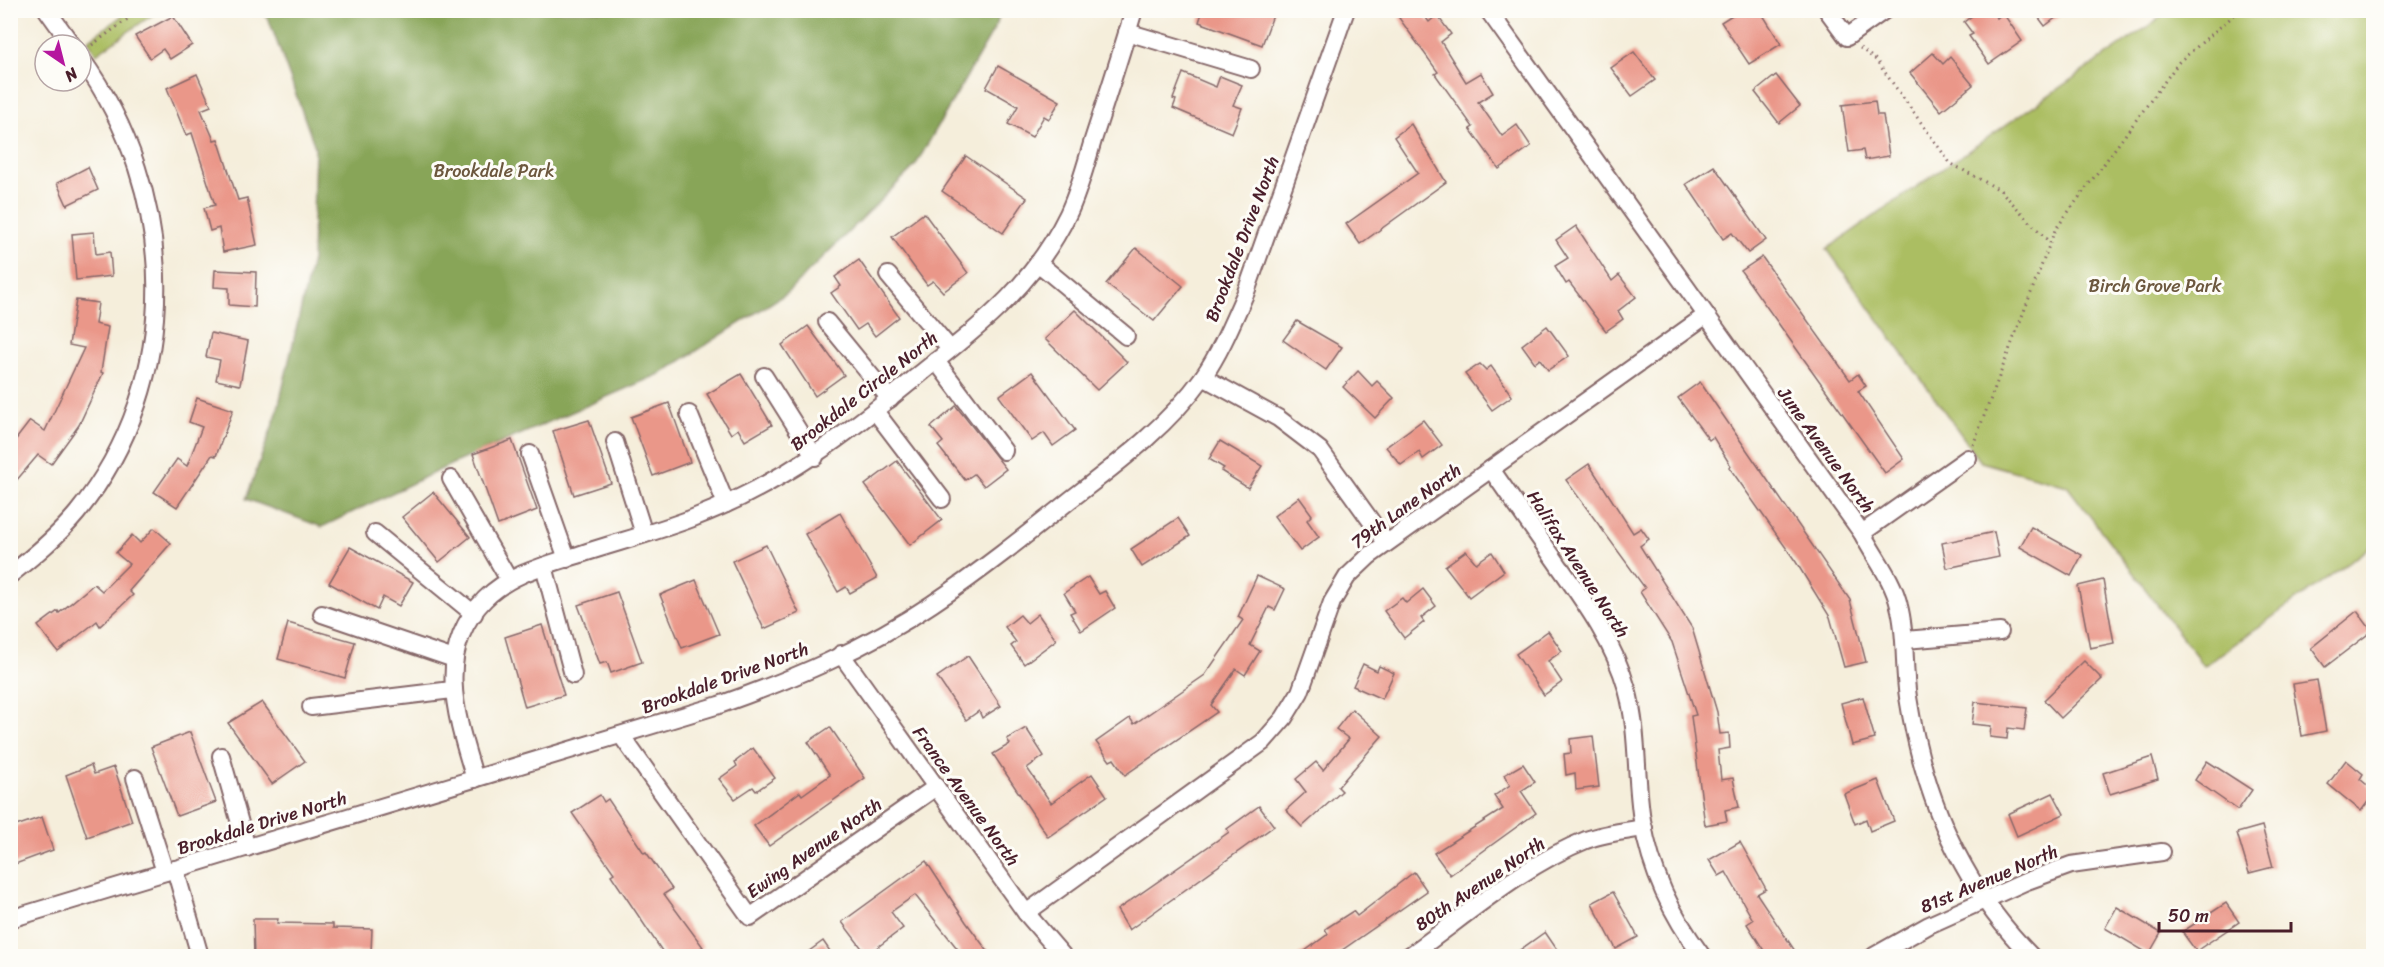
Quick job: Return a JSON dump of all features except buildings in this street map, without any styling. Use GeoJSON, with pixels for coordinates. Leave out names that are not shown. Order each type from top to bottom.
{"type":"FeatureCollection","features":[{"type":"Feature","properties":{"kind":"street"},"geometry":{"type":"LineString","coordinates":[[47,10],[66,33]]}},
{"type":"Feature","properties":{"kind":"street","name":"Brookdale Circle North"},"geometry":{"type":"LineString","coordinates":[[475,779],[454,706],[452,690],[456,648],[484,600],[509,580],[544,566],[644,534],[726,504],[766,486],[815,457],[875,411],[950,350],[1019,289],[1069,212],[1134,10]]}},
{"type":"Feature","properties":{"kind":"street","name":"Brookdale Drive North"},"geometry":{"type":"LineString","coordinates":[[10,919],[621,735],[774,685],[841,654],[930,606],[978,572],[1142,444],[1175,411],[1203,377],[1228,335],[1246,292],[1346,10]]}},
{"type":"Feature","properties":{"kind":"street","name":"June Avenue North"},"geometry":{"type":"LineString","coordinates":[[1488,10],[1862,533],[1887,576],[1899,604],[1905,640],[1907,693],[1917,747],[1933,800],[1954,851],[1984,901],[2031,957]]}},
{"type":"Feature","properties":{"kind":"street"},"geometry":{"type":"LineString","coordinates":[[1827,10],[1847,37],[1885,10]]}},
{"type":"Feature","properties":{"kind":"street"},"geometry":{"type":"LineString","coordinates":[[1127,32],[1251,69]]}},
{"type":"Feature","properties":{"kind":"street"},"geometry":{"type":"LineString","coordinates":[[10,575],[42,549],[76,513],[105,473],[123,437],[143,383],[154,335],[158,288],[155,241],[146,194],[132,150],[93,74]]}},
{"type":"Feature","properties":{"kind":"street"},"geometry":{"type":"LineString","coordinates":[[1038,263],[1126,336]]}},
{"type":"Feature","properties":{"kind":"street"},"geometry":{"type":"LineString","coordinates":[[888,275],[950,350]]}},
{"type":"Feature","properties":{"kind":"street","name":"79th Lane North"},"geometry":{"type":"LineString","coordinates":[[1026,913],[1263,742],[1284,718],[1300,692],[1332,602],[1347,577],[1386,542],[1705,316]]}},
{"type":"Feature","properties":{"kind":"street"},"geometry":{"type":"LineString","coordinates":[[827,322],[890,399]]}},
{"type":"Feature","properties":{"kind":"street"},"geometry":{"type":"LineString","coordinates":[[936,361],[1004,451]]}},
{"type":"Feature","properties":{"kind":"street"},"geometry":{"type":"LineString","coordinates":[[764,376],[815,457]]}},
{"type":"Feature","properties":{"kind":"street"},"geometry":{"type":"LineString","coordinates":[[1203,377],[1278,418],[1320,450],[1386,542]]}},
{"type":"Feature","properties":{"kind":"street"},"geometry":{"type":"LineString","coordinates":[[875,411],[942,499]]}},
{"type":"Feature","properties":{"kind":"street"},"geometry":{"type":"LineString","coordinates":[[689,414],[726,504]]}},
{"type":"Feature","properties":{"kind":"street"},"geometry":{"type":"LineString","coordinates":[[615,442],[644,534]]}},
{"type":"Feature","properties":{"kind":"street"},"geometry":{"type":"LineString","coordinates":[[530,453],[567,559]]}},
{"type":"Feature","properties":{"kind":"street"},"geometry":{"type":"LineString","coordinates":[[1862,533],[1968,458]]}},
{"type":"Feature","properties":{"kind":"street","name":"Halifax Avenue North"},"geometry":{"type":"LineString","coordinates":[[1491,469],[1587,606],[1611,645],[1626,687],[1637,732],[1644,828],[1651,863],[1661,891],[1702,957]]}},
{"type":"Feature","properties":{"kind":"street"},"geometry":{"type":"LineString","coordinates":[[451,479],[509,580]]}},
{"type":"Feature","properties":{"kind":"street"},"geometry":{"type":"LineString","coordinates":[[375,533],[474,614]]}},
{"type":"Feature","properties":{"kind":"street"},"geometry":{"type":"LineString","coordinates":[[544,566],[573,675]]}},
{"type":"Feature","properties":{"kind":"street"},"geometry":{"type":"LineString","coordinates":[[322,614],[454,659]]}},
{"type":"Feature","properties":{"kind":"street"},"geometry":{"type":"LineString","coordinates":[[1905,640],[2000,632]]}},
{"type":"Feature","properties":{"kind":"street","name":"France Avenue North"},"geometry":{"type":"LineString","coordinates":[[841,654],[1026,913],[1063,957]]}},
{"type":"Feature","properties":{"kind":"street"},"geometry":{"type":"LineString","coordinates":[[311,707],[452,690]]}},
{"type":"Feature","properties":{"kind":"street","name":"Ewing Avenue North"},"geometry":{"type":"LineString","coordinates":[[621,735],[750,917],[936,787]]}},
{"type":"Feature","properties":{"kind":"street"},"geometry":{"type":"LineString","coordinates":[[221,756],[247,848]]}},
{"type":"Feature","properties":{"kind":"street"},"geometry":{"type":"LineString","coordinates":[[135,778],[200,957]]}},
{"type":"Feature","properties":{"kind":"street","name":"80th Avenue North"},"geometry":{"type":"LineString","coordinates":[[1409,957],[1533,868],[1559,853],[1587,840],[1616,832],[1644,828]]}},
{"type":"Feature","properties":{"kind":"street","name":"81st Avenue North"},"geometry":{"type":"LineString","coordinates":[[1874,957],[1894,943],[1984,901],[2071,865],[2162,852]]}},
{"type":"Feature","properties":{"kind":"path"},"geometry":{"type":"LineString","coordinates":[[93,42],[140,10]]}},
{"type":"Feature","properties":{"kind":"path"},"geometry":{"type":"LineString","coordinates":[[1968,458],[2055,230],[2179,62],[2240,10]]}},
{"type":"Feature","properties":{"kind":"path"},"geometry":{"type":"LineString","coordinates":[[1847,37],[1876,60],[1950,164],[2000,190],[2050,243]]}},
{"type":"Feature","properties":{"kind":"green space"},"geometry":{"type":"Polygon","coordinates":[[[129,11],[158,11],[96,54],[93,49],[93,36],[129,11]]]}},
{"type":"Feature","properties":{"kind":"green space","name":"Brookdale Park"},"geometry":{"type":"Polygon","coordinates":[[[261,11],[1000,11],[997,24],[915,166],[787,293],[662,373],[452,464],[322,527],[246,499],[277,413],[312,260],[315,147],[269,20],[261,11]]]}},
{"type":"Feature","properties":{"kind":"green space","name":"Birch Grove Park"},"geometry":{"type":"Polygon","coordinates":[[[2170,11],[2373,11],[2373,545],[2204,666],[2067,486],[1981,462],[1827,249],[2170,11]]]}}]}
